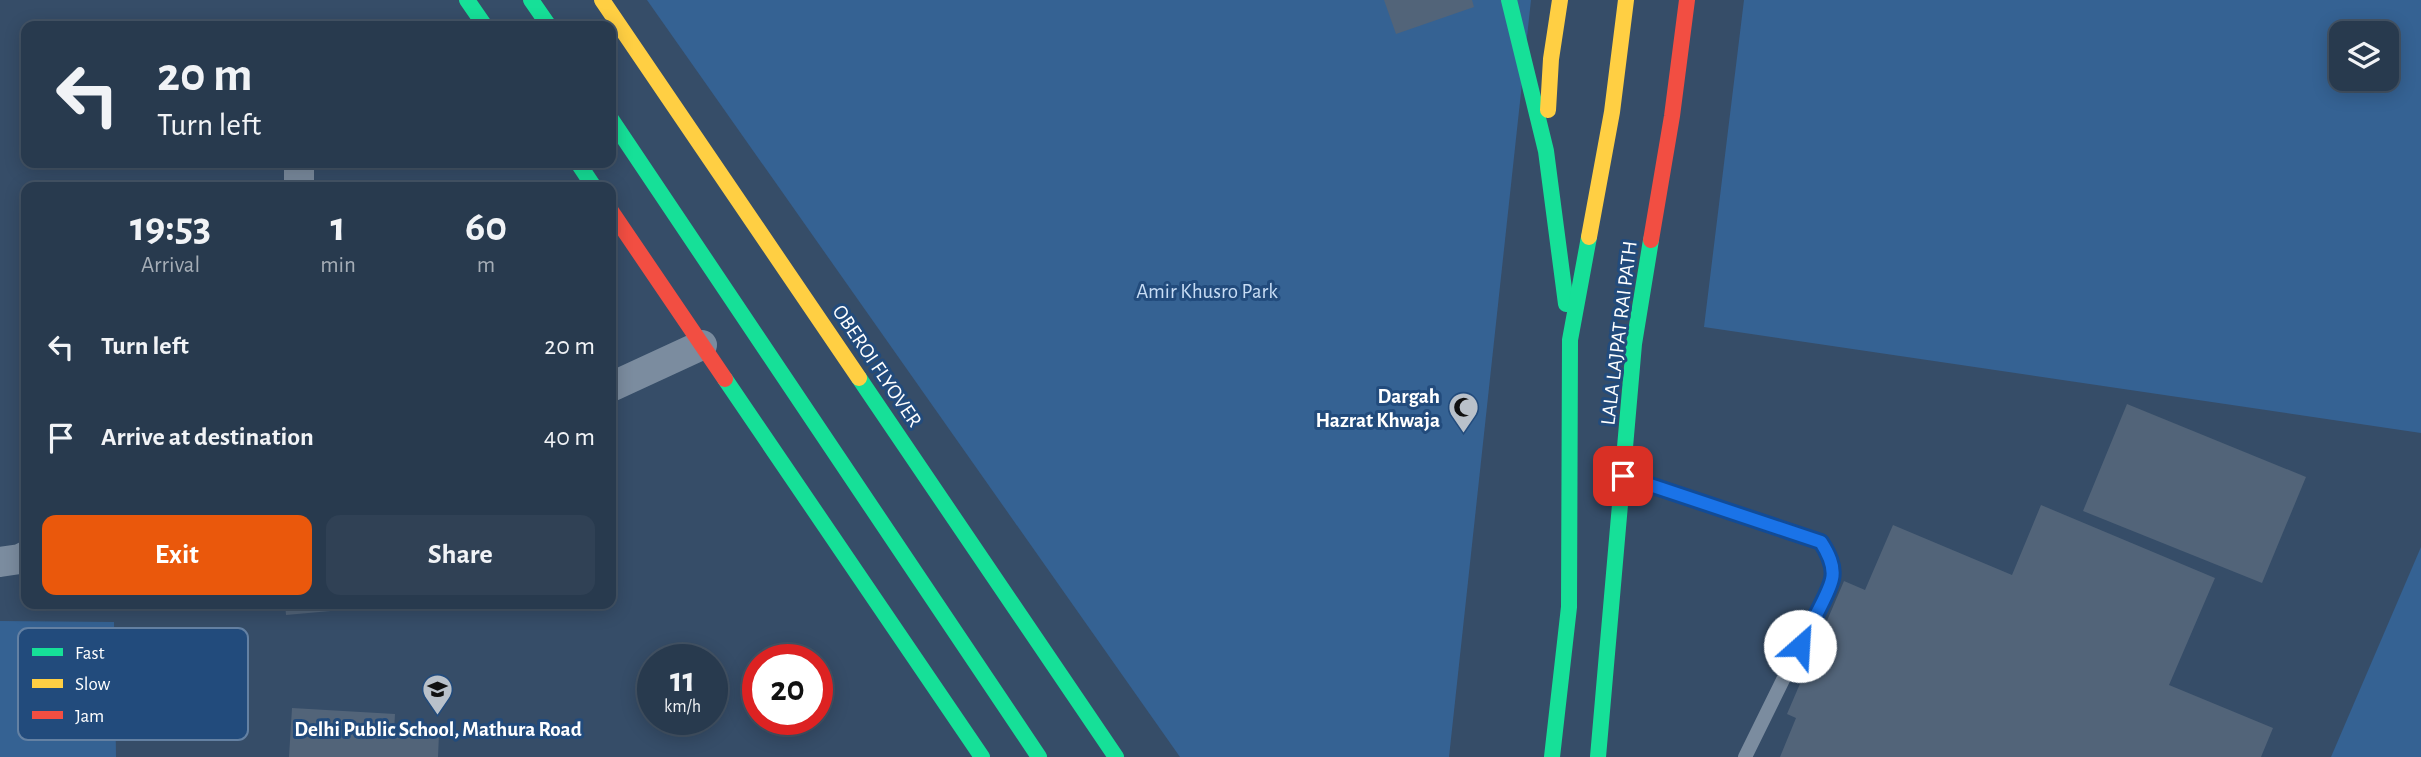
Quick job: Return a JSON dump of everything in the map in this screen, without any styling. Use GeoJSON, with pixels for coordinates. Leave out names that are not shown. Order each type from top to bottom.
{"type":"FeatureCollection","features":[{"type":"Feature","properties":{"kind":"main road"},"geometry":{"type":"LineString","coordinates":[[467,0],[482,21]]}},
{"type":"Feature","properties":{"kind":"main road"},"geometry":{"type":"LineString","coordinates":[[531,0],[546,21]]}},
{"type":"Feature","properties":{"kind":"main road","name":"OBEROI FLYOVER"},"geometry":{"type":"LineString","coordinates":[[602,0],[1116,757]]}},
{"type":"Feature","properties":{"kind":"main road"},"geometry":{"type":"LineString","coordinates":[[1509,0],[1546,151],[1570,340]]}},
{"type":"Feature","properties":{"kind":"main road"},"geometry":{"type":"LineString","coordinates":[[1546,151],[1551,59],[1560,0]]}},
{"type":"Feature","properties":{"kind":"main road","name":"LALA LAJPAT RAI PATH"},"geometry":{"type":"LineString","coordinates":[[1552,757],[1569,607],[1570,340],[1612,112],[1626,0]]}},
{"type":"Feature","properties":{"kind":"main road","name":"LALA LAJPAT RAI PATH"},"geometry":{"type":"LineString","coordinates":[[1598,757],[1634,344],[1672,116],[1687,0]]}},
{"type":"Feature","properties":{"kind":"main road"},"geometry":{"type":"LineString","coordinates":[[616,126],[1039,757]]}},
{"type":"Feature","properties":{"kind":"main road"},"geometry":{"type":"LineString","coordinates":[[1634,344],[1676,189]]}},
{"type":"Feature","properties":{"kind":"main road"},"geometry":{"type":"LineString","coordinates":[[616,218],[982,757]]}},
{"type":"Feature","properties":{"kind":"street"},"geometry":{"type":"LineString","coordinates":[[616,385],[702,345]]}},
{"type":"Feature","properties":{"kind":"street"},"geometry":{"type":"LineString","coordinates":[[0,562],[21,558]]}},
{"type":"Feature","properties":{"kind":"lane"},"geometry":{"type":"LineString","coordinates":[[1623,476],[1821,542],[1828,553],[1832,580],[1745,757]]}},
{"type":"Feature","properties":{"kind":"green space","name":"Amir Khusro Park"},"geometry":{"type":"Polygon","coordinates":[[[647,0],[1531,0],[1449,757],[1180,757],[647,0]]]}},
{"type":"Feature","properties":{"kind":"green space"},"geometry":{"type":"Polygon","coordinates":[[[1744,0],[2421,0],[2421,433],[1704,327],[1744,0]]]}},
{"type":"Feature","properties":{"kind":"green space"},"geometry":{"type":"Polygon","coordinates":[[[2421,547],[2421,757],[2331,757],[2421,547]]]}},
{"type":"Feature","properties":{"kind":"green space"},"geometry":{"type":"Polygon","coordinates":[[[0,621],[114,622],[114,628],[18,628],[18,740],[116,740],[116,757],[0,757],[0,621]]]}},
{"type":"Feature","properties":{"kind":"building"},"geometry":{"type":"Polygon","coordinates":[[[1384,0],[1472,0],[1474,7],[1396,34],[1384,0]]]}},
{"type":"Feature","properties":{"kind":"building"},"geometry":{"type":"Polygon","coordinates":[[[2127,404],[2306,477],[2262,583],[2083,511],[2127,404]]]}},
{"type":"Feature","properties":{"kind":"building"},"geometry":{"type":"Polygon","coordinates":[[[2041,505],[2215,578],[2169,685],[2273,728],[2261,757],[1780,757],[1796,718],[1787,714],[1844,581],[1865,590],[1893,525],[2012,575],[2041,505]]]}},
{"type":"Feature","properties":{"kind":"building"},"geometry":{"type":"Polygon","coordinates":[[[285,609],[353,609],[286,615],[285,609]]]}},
{"type":"Feature","properties":{"kind":"building"},"geometry":{"type":"Polygon","coordinates":[[[292,708],[395,714],[394,732],[439,734],[438,757],[289,757],[292,708]]]}},
{"type":"Feature","properties":{"kind":"traffic: fast"},"geometry":{"type":"LineString","coordinates":[[467,0],[482,21]]}},
{"type":"Feature","properties":{"kind":"traffic: fast"},"geometry":{"type":"LineString","coordinates":[[531,0],[546,21]]}},
{"type":"Feature","properties":{"kind":"traffic: fast"},"geometry":{"type":"LineString","coordinates":[[1509,0],[1546,151],[1566,304]]}},
{"type":"Feature","properties":{"kind":"traffic: fast"},"geometry":{"type":"LineString","coordinates":[[616,126],[1039,757]]}},
{"type":"Feature","properties":{"kind":"traffic: fast"},"geometry":{"type":"LineString","coordinates":[[581,168],[591,182]]}},
{"type":"Feature","properties":{"kind":"traffic: fast"},"geometry":{"type":"LineString","coordinates":[[1552,757],[1569,607],[1570,340],[1589,237]]}},
{"type":"Feature","properties":{"kind":"traffic: fast"},"geometry":{"type":"LineString","coordinates":[[1598,757],[1634,344],[1651,240]]}},
{"type":"Feature","properties":{"kind":"traffic: fast"},"geometry":{"type":"LineString","coordinates":[[859,378],[1116,757]]}},
{"type":"Feature","properties":{"kind":"traffic: fast"},"geometry":{"type":"LineString","coordinates":[[725,379],[982,757]]}},
{"type":"Feature","properties":{"kind":"traffic: slow"},"geometry":{"type":"LineString","coordinates":[[602,0],[859,378]]}},
{"type":"Feature","properties":{"kind":"traffic: slow"},"geometry":{"type":"LineString","coordinates":[[1548,110],[1551,59],[1560,0]]}},
{"type":"Feature","properties":{"kind":"traffic: slow"},"geometry":{"type":"LineString","coordinates":[[1589,237],[1612,112],[1626,0]]}},
{"type":"Feature","properties":{"kind":"traffic: jam"},"geometry":{"type":"LineString","coordinates":[[1651,240],[1672,116],[1687,0]]}},
{"type":"Feature","properties":{"kind":"traffic: jam"},"geometry":{"type":"LineString","coordinates":[[616,218],[725,379]]}},
{"type":"Feature","properties":{"kind":"place","name":"Dargah Hazrat Khwaja"},"geometry":{"type":"Point","coordinates":[1463,435]}},
{"type":"Feature","properties":{"kind":"place","name":"Delhi Public School, Mathura Road"},"geometry":{"type":"Point","coordinates":[438,716]}},
{"type":"Feature","properties":{"kind":"route"},"geometry":{"type":"LineString","coordinates":[[1623,476],[1821,542],[1832,566],[1832,580],[1800,646]]}}]}
